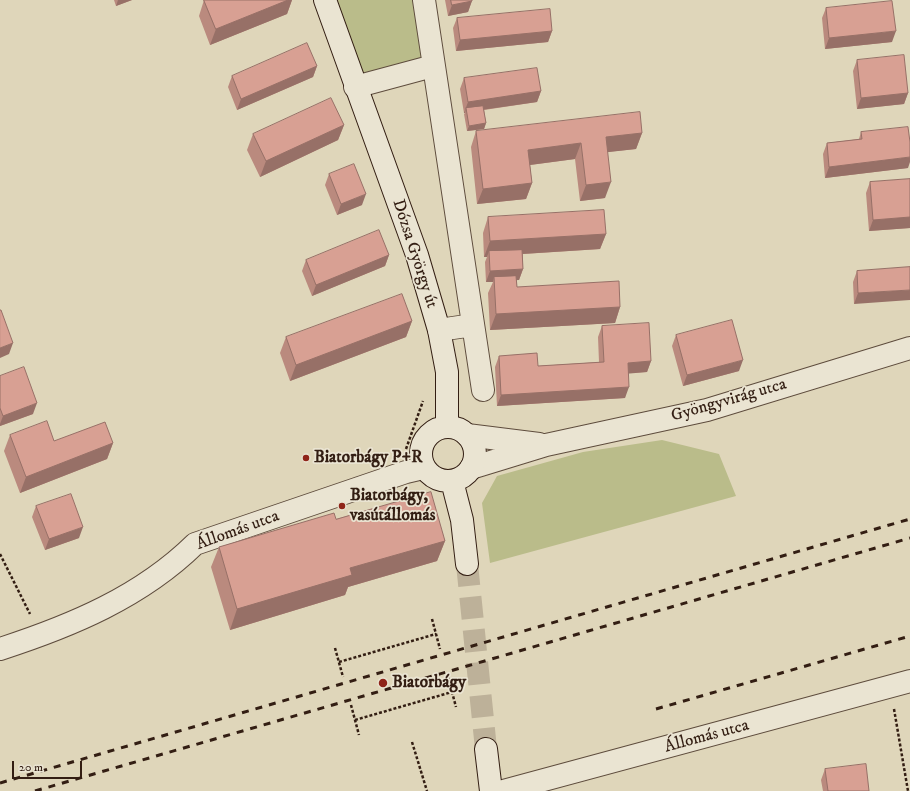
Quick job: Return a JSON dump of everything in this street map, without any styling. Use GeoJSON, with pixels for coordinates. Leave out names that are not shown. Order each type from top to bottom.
{"type":"FeatureCollection","features":[{"type":"Feature","properties":{"kind":"street","name":"Dózsa György út"},"geometry":{"type":"LineString","coordinates":[[325,0],[355,87],[417,255],[439,330],[457,431],[474,448],[475,458],[471,468]]}},
{"type":"Feature","properties":{"kind":"street"},"geometry":{"type":"LineString","coordinates":[[424,0],[483,390]]}},
{"type":"Feature","properties":{"kind":"street"},"geometry":{"type":"LineString","coordinates":[[355,87],[433,66]]}},
{"type":"Feature","properties":{"kind":"street"},"geometry":{"type":"LineString","coordinates":[[439,330],[473,325]]}},
{"type":"Feature","properties":{"kind":"street","name":"Gyöngyvirág utca"},"geometry":{"type":"LineString","coordinates":[[471,468],[546,445],[707,410],[910,348]]}},
{"type":"Feature","properties":{"kind":"street"},"geometry":{"type":"LineString","coordinates":[[457,431],[434,431],[424,441],[415,470],[441,481],[452,482],[463,477],[471,468]]}},
{"type":"Feature","properties":{"kind":"street","name":"Gyöngyvirág utca"},"geometry":{"type":"LineString","coordinates":[[457,431],[546,445]]}},
{"type":"Feature","properties":{"kind":"street","name":"Állomás utca"},"geometry":{"type":"LineString","coordinates":[[0,649],[41,636],[111,605],[178,560],[195,544],[415,470]]}},
{"type":"Feature","properties":{"kind":"street"},"geometry":{"type":"LineString","coordinates":[[452,482],[462,520],[466,564]]}},
{"type":"Feature","properties":{"kind":"street","name":"Állomás utca"},"geometry":{"type":"LineString","coordinates":[[503,791],[900,684]]}},
{"type":"Feature","properties":{"kind":"street"},"geometry":{"type":"LineString","coordinates":[[486,749],[491,791]]}},
{"type":"Feature","properties":{"kind":"path"},"geometry":{"type":"LineString","coordinates":[[415,470],[403,458],[424,398]]}},
{"type":"Feature","properties":{"kind":"path"},"geometry":{"type":"LineString","coordinates":[[0,554],[41,636]]}},
{"type":"Feature","properties":{"kind":"path"},"geometry":{"type":"LineString","coordinates":[[432,619],[440,649]]}},
{"type":"Feature","properties":{"kind":"path"},"geometry":{"type":"LineString","coordinates":[[339,662],[436,634]]}},
{"type":"Feature","properties":{"kind":"path"},"geometry":{"type":"LineString","coordinates":[[335,648],[343,677]]}},
{"type":"Feature","properties":{"kind":"path"},"geometry":{"type":"LineString","coordinates":[[448,677],[456,707]]}},
{"type":"Feature","properties":{"kind":"path"},"geometry":{"type":"LineString","coordinates":[[900,684],[908,791]]}},
{"type":"Feature","properties":{"kind":"path"},"geometry":{"type":"LineString","coordinates":[[355,720],[452,692]]}},
{"type":"Feature","properties":{"kind":"path"},"geometry":{"type":"LineString","coordinates":[[351,705],[359,735]]}},
{"type":"Feature","properties":{"kind":"path"},"geometry":{"type":"LineString","coordinates":[[412,742],[427,791]]}},
{"type":"Feature","properties":{"kind":"green space"},"geometry":{"type":"Polygon","coordinates":[[[325,0],[424,0],[433,66],[355,87],[325,0]]]}},
{"type":"Feature","properties":{"kind":"green space"},"geometry":{"type":"Polygon","coordinates":[[[662,440],[719,454],[736,496],[490,563],[482,503],[497,476],[583,452],[662,440]]]}},
{"type":"Feature","properties":{"kind":"building"},"geometry":{"type":"Polygon","coordinates":[[[204,0],[288,0],[216,29],[204,0]]]}},
{"type":"Feature","properties":{"kind":"building"},"geometry":{"type":"Polygon","coordinates":[[[451,0],[472,0],[472,1],[452,5],[451,0]]]}},
{"type":"Feature","properties":{"kind":"building"},"geometry":{"type":"Polygon","coordinates":[[[892,1],[896,31],[829,38],[826,8],[892,1]]]}},
{"type":"Feature","properties":{"kind":"building"},"geometry":{"type":"Polygon","coordinates":[[[550,9],[552,31],[460,40],[457,18],[550,9]]]}},
{"type":"Feature","properties":{"kind":"building"},"geometry":{"type":"Polygon","coordinates":[[[307,43],[317,66],[241,99],[232,76],[307,43]]]}},
{"type":"Feature","properties":{"kind":"building"},"geometry":{"type":"Polygon","coordinates":[[[904,55],[908,93],[861,98],[857,60],[904,55]]]}},
{"type":"Feature","properties":{"kind":"building"},"geometry":{"type":"Polygon","coordinates":[[[537,68],[541,91],[468,102],[464,78],[537,68]]]}},
{"type":"Feature","properties":{"kind":"building"},"geometry":{"type":"Polygon","coordinates":[[[331,98],[344,125],[266,161],[253,134],[331,98]]]}},
{"type":"Feature","properties":{"kind":"building"},"geometry":{"type":"Polygon","coordinates":[[[483,106],[486,123],[469,126],[466,108],[483,106]]]}},
{"type":"Feature","properties":{"kind":"building"},"geometry":{"type":"Polygon","coordinates":[[[640,112],[642,133],[606,137],[611,182],[586,185],[581,143],[528,150],[532,183],[483,189],[476,131],[640,112]]]}},
{"type":"Feature","properties":{"kind":"building"},"geometry":{"type":"Polygon","coordinates":[[[908,127],[910,157],[829,167],[827,143],[862,139],[861,132],[908,127]]]}},
{"type":"Feature","properties":{"kind":"building"},"geometry":{"type":"Polygon","coordinates":[[[354,164],[366,194],[341,204],[329,174],[354,164]]]}},
{"type":"Feature","properties":{"kind":"building"},"geometry":{"type":"Polygon","coordinates":[[[910,179],[910,217],[873,220],[870,182],[910,179]]]}},
{"type":"Feature","properties":{"kind":"building"},"geometry":{"type":"Polygon","coordinates":[[[604,210],[606,234],[490,241],[488,217],[604,210]]]}},
{"type":"Feature","properties":{"kind":"building"},"geometry":{"type":"Polygon","coordinates":[[[379,230],[389,255],[316,285],[306,260],[379,230]]]}},
{"type":"Feature","properties":{"kind":"building"},"geometry":{"type":"Polygon","coordinates":[[[522,250],[523,269],[490,271],[489,251],[522,250]]]}},
{"type":"Feature","properties":{"kind":"building"},"geometry":{"type":"Polygon","coordinates":[[[910,267],[910,290],[858,293],[857,271],[910,267]]]}},
{"type":"Feature","properties":{"kind":"building"},"geometry":{"type":"Polygon","coordinates":[[[516,276],[517,287],[619,281],[620,307],[496,314],[494,277],[516,276]]]}},
{"type":"Feature","properties":{"kind":"building"},"geometry":{"type":"Polygon","coordinates":[[[402,294],[412,321],[296,365],[286,337],[402,294]]]}},
{"type":"Feature","properties":{"kind":"building"},"geometry":{"type":"Polygon","coordinates":[[[0,310],[13,343],[0,348],[0,310]]]}},
{"type":"Feature","properties":{"kind":"building"},"geometry":{"type":"Polygon","coordinates":[[[732,320],[743,360],[687,375],[676,335],[732,320]]]}},
{"type":"Feature","properties":{"kind":"building"},"geometry":{"type":"Polygon","coordinates":[[[649,323],[651,361],[628,363],[629,387],[501,395],[499,356],[537,353],[538,366],[604,362],[602,326],[649,323]]]}},
{"type":"Feature","properties":{"kind":"building"},"geometry":{"type":"Polygon","coordinates":[[[24,367],[37,403],[3,416],[0,408],[0,376],[24,367]]]}},
{"type":"Feature","properties":{"kind":"building"},"geometry":{"type":"Polygon","coordinates":[[[47,421],[54,441],[105,422],[113,443],[26,477],[10,435],[47,421]]]}},
{"type":"Feature","properties":{"kind":"building"},"geometry":{"type":"Polygon","coordinates":[[[431,492],[445,541],[350,568],[352,575],[237,609],[219,547],[334,513],[336,519],[431,492]]]}},
{"type":"Feature","properties":{"kind":"building"},"geometry":{"type":"Polygon","coordinates":[[[71,494],[83,527],[49,539],[36,506],[71,494]]]}},
{"type":"Feature","properties":{"kind":"building"},"geometry":{"type":"Polygon","coordinates":[[[866,764],[869,791],[828,791],[825,769],[866,764]]]}},
{"type":"Feature","properties":{"kind":"tunnel"},"geometry":{"type":"LineString","coordinates":[[467,564],[486,749]]}},
{"type":"Feature","properties":{"kind":"railway"},"geometry":{"type":"LineString","coordinates":[[0,783],[910,519]]}},
{"type":"Feature","properties":{"kind":"railway"},"geometry":{"type":"LineString","coordinates":[[35,791],[910,538]]}},
{"type":"Feature","properties":{"kind":"railway"},"geometry":{"type":"LineString","coordinates":[[656,709],[910,636]]}},
{"type":"Feature","properties":{"kind":"place","name":"Biatorbágy P+R"},"geometry":{"type":"Point","coordinates":[306,458]}},
{"type":"Feature","properties":{"kind":"place","name":"Biatorbágy, vasútállomás"},"geometry":{"type":"Point","coordinates":[342,506]}},
{"type":"Feature","properties":{"kind":"place","name":"Biatorbágy"},"geometry":{"type":"Point","coordinates":[383,683]}}]}
